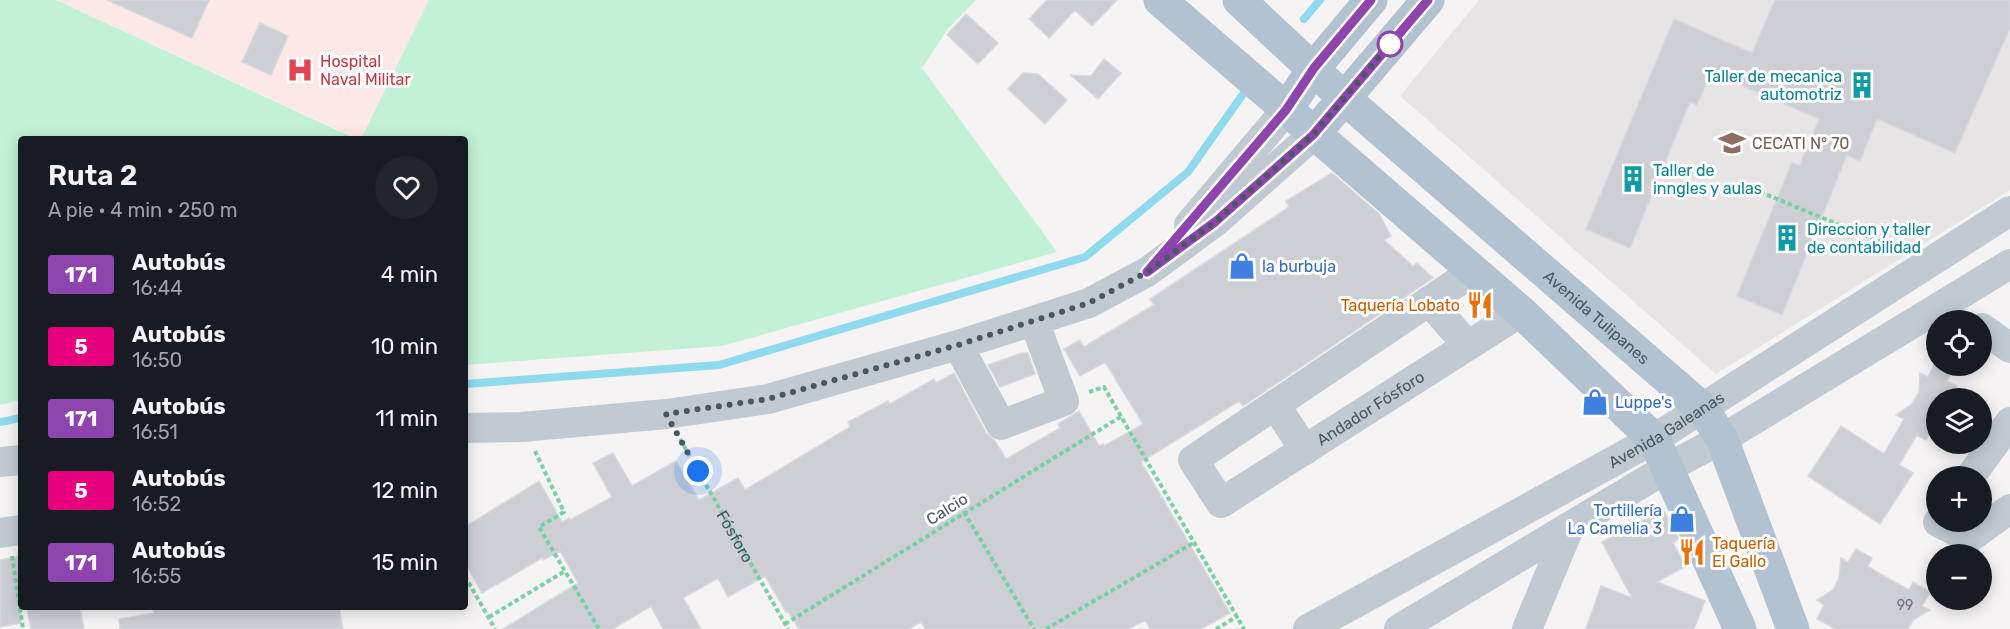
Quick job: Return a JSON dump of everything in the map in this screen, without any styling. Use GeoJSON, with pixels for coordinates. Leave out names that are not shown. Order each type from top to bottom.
{"type":"FeatureCollection","features":[{"type":"Feature","properties":{"kind":"main road"},"geometry":{"type":"LineString","coordinates":[[1160,0],[1313,135],[1521,312],[1661,453],[1740,629]]}},
{"type":"Feature","properties":{"kind":"main road"},"geometry":{"type":"LineString","coordinates":[[1286,110],[1314,68],[1371,0]]}},
{"type":"Feature","properties":{"kind":"main road"},"geometry":{"type":"LineString","coordinates":[[1313,135],[1428,0]]}},
{"type":"Feature","properties":{"kind":"main road"},"geometry":{"type":"LineString","coordinates":[[1210,43],[1240,1]]}},
{"type":"Feature","properties":{"kind":"main road","name":"Avenida Tulipanes"},"geometry":{"type":"LineString","coordinates":[[1240,1],[1345,99],[1703,409],[1722,439],[1793,629]]}},
{"type":"Feature","properties":{"kind":"street"},"geometry":{"type":"LineString","coordinates":[[1147,272],[1286,110]]}},
{"type":"Feature","properties":{"kind":"street"},"geometry":{"type":"LineString","coordinates":[[468,428],[522,427],[666,414],[768,399],[958,345],[1089,303],[1147,272],[1215,222],[1313,135]]}},
{"type":"Feature","properties":{"kind":"street","name":"Avenida Galeanas"},"geometry":{"type":"LineString","coordinates":[[1399,629],[1569,528],[1661,453],[1703,409],[2010,211]]}},
{"type":"Feature","properties":{"kind":"street","name":"Avenida Galeanas"},"geometry":{"type":"LineString","coordinates":[[1961,310],[2010,264]]}},
{"type":"Feature","properties":{"kind":"street"},"geometry":{"type":"LineString","coordinates":[[1305,450],[1275,405],[1474,271]]}},
{"type":"Feature","properties":{"kind":"street"},"geometry":{"type":"LineString","coordinates":[[1429,301],[1467,345]]}},
{"type":"Feature","properties":{"kind":"street","name":"Andador Fósforo"},"geometry":{"type":"LineString","coordinates":[[1275,405],[1193,459],[1221,504],[1521,312]]}},
{"type":"Feature","properties":{"kind":"street"},"geometry":{"type":"LineString","coordinates":[[958,345],[1001,425],[1064,401],[1034,321]]}},
{"type":"Feature","properties":{"kind":"street","name":"Avenida Galeanas"},"geometry":{"type":"LineString","coordinates":[[1308,629],[1661,453],[1722,439],[1926,330]]}},
{"type":"Feature","properties":{"kind":"street"},"geometry":{"type":"LineString","coordinates":[[1992,335],[2010,348]]}},
{"type":"Feature","properties":{"kind":"street"},"geometry":{"type":"LineString","coordinates":[[1978,466],[2010,422]]}},
{"type":"Feature","properties":{"kind":"street"},"geometry":{"type":"LineString","coordinates":[[0,462],[18,460]]}},
{"type":"Feature","properties":{"kind":"street"},"geometry":{"type":"LineString","coordinates":[[1992,522],[2010,509]]}},
{"type":"Feature","properties":{"kind":"street"},"geometry":{"type":"LineString","coordinates":[[1527,629],[1569,528]]}},
{"type":"Feature","properties":{"kind":"street"},"geometry":{"type":"LineString","coordinates":[[1957,532],[1969,538],[1977,532]]}},
{"type":"Feature","properties":{"kind":"path"},"geometry":{"type":"LineString","coordinates":[[1760,192],[1893,247],[1910,276]]}},
{"type":"Feature","properties":{"kind":"path"},"geometry":{"type":"LineString","coordinates":[[1064,401],[1104,387],[1244,629]]}},
{"type":"Feature","properties":{"kind":"path","name":"Fósforo"},"geometry":{"type":"LineString","coordinates":[[666,414],[788,629]]}},
{"type":"Feature","properties":{"kind":"path","name":"Calcio"},"geometry":{"type":"LineString","coordinates":[[785,624],[1122,416]]}},
{"type":"Feature","properties":{"kind":"path"},"geometry":{"type":"LineString","coordinates":[[522,427],[564,512],[539,526],[599,629]]}},
{"type":"Feature","properties":{"kind":"path"},"geometry":{"type":"LineString","coordinates":[[964,512],[1034,629]]}},
{"type":"Feature","properties":{"kind":"path"},"geometry":{"type":"LineString","coordinates":[[10,532],[18,587]]}},
{"type":"Feature","properties":{"kind":"path"},"geometry":{"type":"LineString","coordinates":[[1046,629],[1195,542]]}},
{"type":"Feature","properties":{"kind":"path"},"geometry":{"type":"LineString","coordinates":[[489,617],[565,571]]}},
{"type":"Feature","properties":{"kind":"path"},"geometry":{"type":"LineString","coordinates":[[468,581],[495,629]]}},
{"type":"Feature","properties":{"kind":"path"},"geometry":{"type":"LineString","coordinates":[[21,610],[24,629]]}},
{"type":"Feature","properties":{"kind":"path"},"geometry":{"type":"LineString","coordinates":[[1216,629],[1238,616]]}},
{"type":"Feature","properties":{"kind":"shaded area","name":"Hospital Naval Militar"},"geometry":{"type":"Polygon","coordinates":[[[56,0],[429,0],[363,136],[352,136],[56,0]]]}},
{"type":"Feature","properties":{"kind":"shaded area","name":"CECATI N° 70"},"geometry":{"type":"Polygon","coordinates":[[[1479,0],[2010,0],[2010,190],[1716,374],[1400,96],[1479,0]]]}},
{"type":"Feature","properties":{"kind":"green space"},"geometry":{"type":"Polygon","coordinates":[[[0,0],[56,0],[350,136],[18,136],[18,401],[0,405],[0,0]]]}},
{"type":"Feature","properties":{"kind":"green space"},"geometry":{"type":"Polygon","coordinates":[[[429,0],[976,0],[947,30],[922,68],[1057,252],[722,346],[468,365],[468,136],[362,136],[429,0]]]}},
{"type":"Feature","properties":{"kind":"building"},"geometry":{"type":"Polygon","coordinates":[[[107,0],[209,0],[192,38],[107,0]]]}},
{"type":"Feature","properties":{"kind":"building"},"geometry":{"type":"Polygon","coordinates":[[[1047,0],[1117,0],[1092,26],[1075,10],[1049,38],[1029,19],[1047,0]]]}},
{"type":"Feature","properties":{"kind":"building"},"geometry":{"type":"Polygon","coordinates":[[[1775,0],[2010,0],[2010,28],[1955,153],[1877,119],[1860,161],[1847,155],[1782,315],[1737,296],[1792,162],[1799,166],[1819,119],[1711,72],[1697,105],[1690,102],[1630,248],[1586,229],[1674,19],[1752,53],[1775,0]]]}},
{"type":"Feature","properties":{"kind":"building"},"geometry":{"type":"Polygon","coordinates":[[[966,14],[998,43],[978,64],[947,35],[966,14]]]}},
{"type":"Feature","properties":{"kind":"building"},"geometry":{"type":"Polygon","coordinates":[[[260,23],[288,36],[271,75],[242,62],[260,23]]]}},
{"type":"Feature","properties":{"kind":"building"},"geometry":{"type":"Polygon","coordinates":[[[1104,59],[1121,73],[1098,99],[1071,75],[1091,76],[1104,59]]]}},
{"type":"Feature","properties":{"kind":"building"},"geometry":{"type":"Polygon","coordinates":[[[1023,73],[1038,74],[1067,100],[1045,124],[1008,89],[1023,73]]]}},
{"type":"Feature","properties":{"kind":"building"},"geometry":{"type":"Polygon","coordinates":[[[1332,173],[1379,214],[1391,236],[1384,240],[1413,266],[1417,263],[1433,278],[1243,406],[1239,401],[1141,462],[1230,613],[1201,629],[1150,629],[1145,620],[1129,629],[925,629],[921,622],[909,629],[799,629],[765,576],[728,597],[718,578],[683,598],[701,629],[663,629],[651,606],[613,629],[503,629],[578,583],[560,551],[543,560],[542,558],[482,593],[468,567],[468,525],[539,481],[562,522],[612,497],[593,463],[613,453],[632,486],[676,461],[699,500],[738,478],[745,490],[850,427],[848,422],[888,401],[890,404],[934,379],[936,383],[954,373],[986,433],[995,441],[1006,459],[1060,428],[1058,424],[1079,411],[1099,446],[1103,444],[1104,446],[1143,424],[1105,362],[1080,376],[1064,349],[1080,340],[1084,347],[1154,305],[1150,299],[1289,207],[1286,201],[1332,173]]]}},
{"type":"Feature","properties":{"kind":"building"},"geometry":{"type":"Polygon","coordinates":[[[1028,353],[1035,374],[1000,387],[988,365],[1028,353]]]}},
{"type":"Feature","properties":{"kind":"building"},"geometry":{"type":"Polygon","coordinates":[[[1920,373],[1928,377],[1950,376],[1947,381],[1957,386],[1956,388],[1926,388],[1926,440],[1917,435],[1899,465],[1913,473],[1880,524],[1808,476],[1841,426],[1884,454],[1904,419],[1896,415],[1912,404],[1919,392],[1920,373]]]}},
{"type":"Feature","properties":{"kind":"building"},"geometry":{"type":"Polygon","coordinates":[[[1663,509],[1679,539],[1673,543],[1686,566],[1657,582],[1705,601],[1694,629],[1586,629],[1601,586],[1632,598],[1602,542],[1663,509]]]}},
{"type":"Feature","properties":{"kind":"building"},"geometry":{"type":"Polygon","coordinates":[[[1856,549],[1872,558],[1868,566],[1877,572],[1909,590],[1913,582],[1926,590],[1926,599],[1922,606],[1930,610],[1913,620],[1908,629],[1835,629],[1817,619],[1824,605],[1817,600],[1833,590],[1839,578],[1841,558],[1848,562],[1856,549]]]}},
{"type":"Feature","properties":{"kind":"building"},"geometry":{"type":"Polygon","coordinates":[[[18,557],[18,610],[21,610],[21,623],[0,627],[0,560],[18,557]]]}},
{"type":"Feature","properties":{"kind":"building"},"geometry":{"type":"Polygon","coordinates":[[[27,610],[80,610],[84,629],[31,629],[27,610]]]}},
{"type":"Feature","properties":{"kind":"building"},"geometry":{"type":"Polygon","coordinates":[[[153,610],[339,610],[343,629],[120,629],[119,619],[154,613],[153,610]]]}},
{"type":"Feature","properties":{"kind":"waterway"},"geometry":{"type":"LineString","coordinates":[[1304,19],[1320,0]]}},
{"type":"Feature","properties":{"kind":"waterway"},"geometry":{"type":"LineString","coordinates":[[468,384],[719,365],[1085,257],[1188,172],[1248,87]]}},
{"type":"Feature","properties":{"kind":"waterway"},"geometry":{"type":"LineString","coordinates":[[0,422],[18,419]]}},
{"type":"Feature","properties":{"kind":"bus line","name":"171"},"geometry":{"type":"LineString","coordinates":[[1371,0],[1314,68],[1286,110],[1147,272],[1215,222],[1313,135],[1428,0]]}},
{"type":"Feature","properties":{"kind":"place","name":"Hospital Naval Militar"},"geometry":{"type":"Point","coordinates":[300,70]}},
{"type":"Feature","properties":{"kind":"place","name":"Taller de mecanica automotriz"},"geometry":{"type":"Point","coordinates":[1862,85]}},
{"type":"Feature","properties":{"kind":"place","name":"CECATI N° 70"},"geometry":{"type":"Point","coordinates":[1732,143]}},
{"type":"Feature","properties":{"kind":"place","name":"Taller de inngles y aulas"},"geometry":{"type":"Point","coordinates":[1633,179]}},
{"type":"Feature","properties":{"kind":"place","name":"Direccion y taller de contabilidad"},"geometry":{"type":"Point","coordinates":[1787,238]}},
{"type":"Feature","properties":{"kind":"place","name":"la burbuja"},"geometry":{"type":"Point","coordinates":[1242,266]}},
{"type":"Feature","properties":{"kind":"place","name":"Taquería Lobato"},"geometry":{"type":"Point","coordinates":[1480,305]}},
{"type":"Feature","properties":{"kind":"place","name":"Luppe's"},"geometry":{"type":"Point","coordinates":[1595,402]}},
{"type":"Feature","properties":{"kind":"place","name":"Tortillería La Camelia 3"},"geometry":{"type":"Point","coordinates":[1682,519]}},
{"type":"Feature","properties":{"kind":"place","name":"Taquería El Gallo"},"geometry":{"type":"Point","coordinates":[1692,552]}},
{"type":"Feature","properties":{"kind":"route"},"geometry":{"type":"LineString","coordinates":[[698,471],[666,414],[768,399],[958,345],[1089,303],[1147,272],[1215,222],[1313,135],[1390,44]]}}]}
